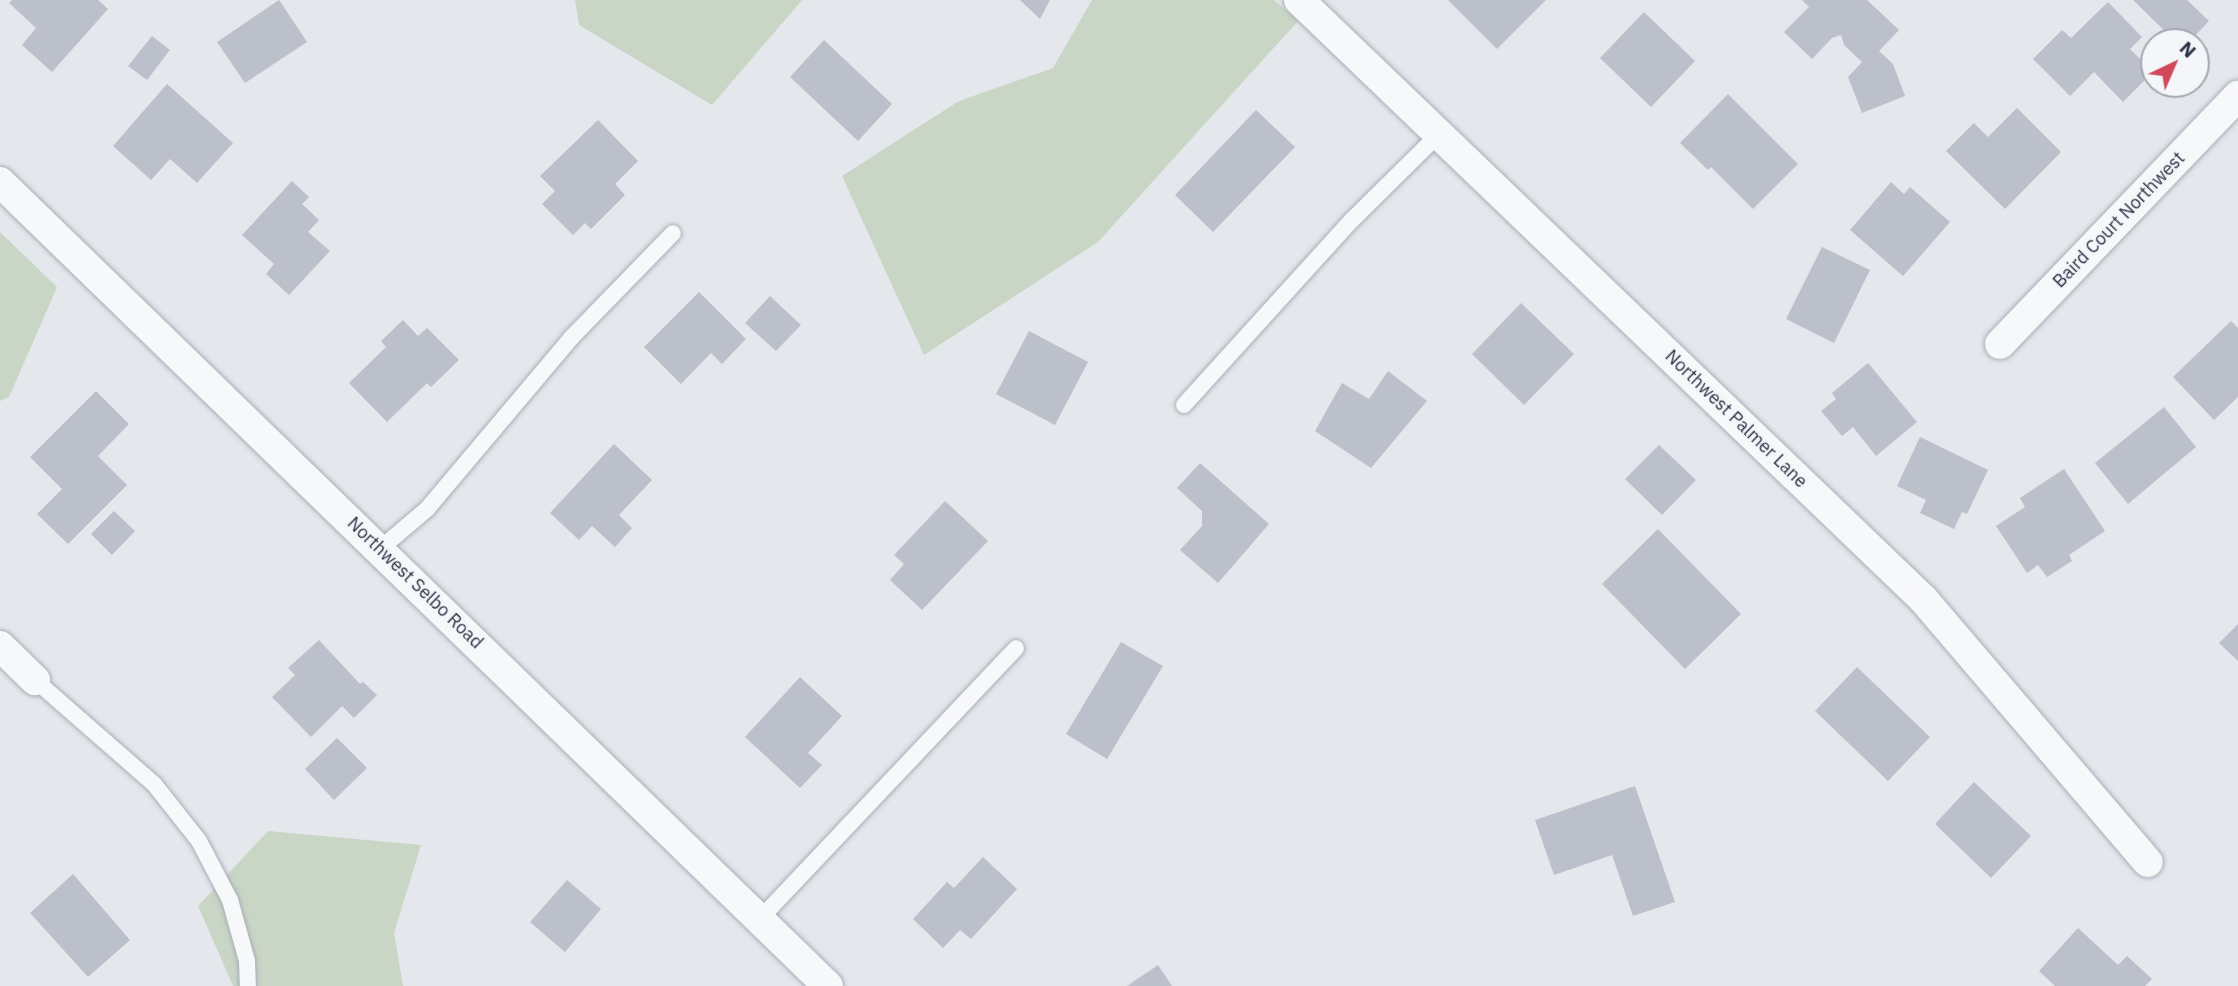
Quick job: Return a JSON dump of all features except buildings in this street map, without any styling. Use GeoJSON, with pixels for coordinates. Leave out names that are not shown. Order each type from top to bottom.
{"type":"FeatureCollection","features":[{"type":"Feature","properties":{"kind":"street","name":"Northwest Palmer Lane"},"geometry":{"type":"LineString","coordinates":[[1310,4],[1440,134],[1923,599],[2148,862]]}},
{"type":"Feature","properties":{"kind":"street","name":"Baird Court Northwest"},"geometry":{"type":"LineString","coordinates":[[2000,344],[2238,96]]}},
{"type":"Feature","properties":{"kind":"street","name":"Northwest Selbo Road"},"geometry":{"type":"LineString","coordinates":[[0,182],[828,986]]}},
{"type":"Feature","properties":{"kind":"street"},"geometry":{"type":"LineString","coordinates":[[0,646],[35,680]]}},
{"type":"Feature","properties":{"kind":"lane"},"geometry":{"type":"LineString","coordinates":[[1184,405],[1351,221],[1440,134]]}},
{"type":"Feature","properties":{"kind":"lane"},"geometry":{"type":"LineString","coordinates":[[380,549],[427,509],[571,338],[673,233]]}},
{"type":"Feature","properties":{"kind":"lane"},"geometry":{"type":"LineString","coordinates":[[760,919],[1016,648]]}},
{"type":"Feature","properties":{"kind":"lane"},"geometry":{"type":"LineString","coordinates":[[35,680],[154,784],[199,841],[229,900],[247,961],[248,986]]}},
{"type":"Feature","properties":{"kind":"green space"},"geometry":{"type":"Polygon","coordinates":[[[575,0],[802,0],[712,105],[579,25],[575,0]]]}},
{"type":"Feature","properties":{"kind":"green space"},"geometry":{"type":"Polygon","coordinates":[[[1092,0],[1274,0],[1298,21],[1098,242],[924,355],[842,176],[959,101],[1053,68],[1092,0]]]}},
{"type":"Feature","properties":{"kind":"green space"},"geometry":{"type":"Polygon","coordinates":[[[0,232],[57,287],[9,397],[0,401],[0,232]]]}},
{"type":"Feature","properties":{"kind":"green space"},"geometry":{"type":"Polygon","coordinates":[[[268,831],[421,845],[394,933],[403,986],[233,986],[198,906],[268,831]]]}}]}
